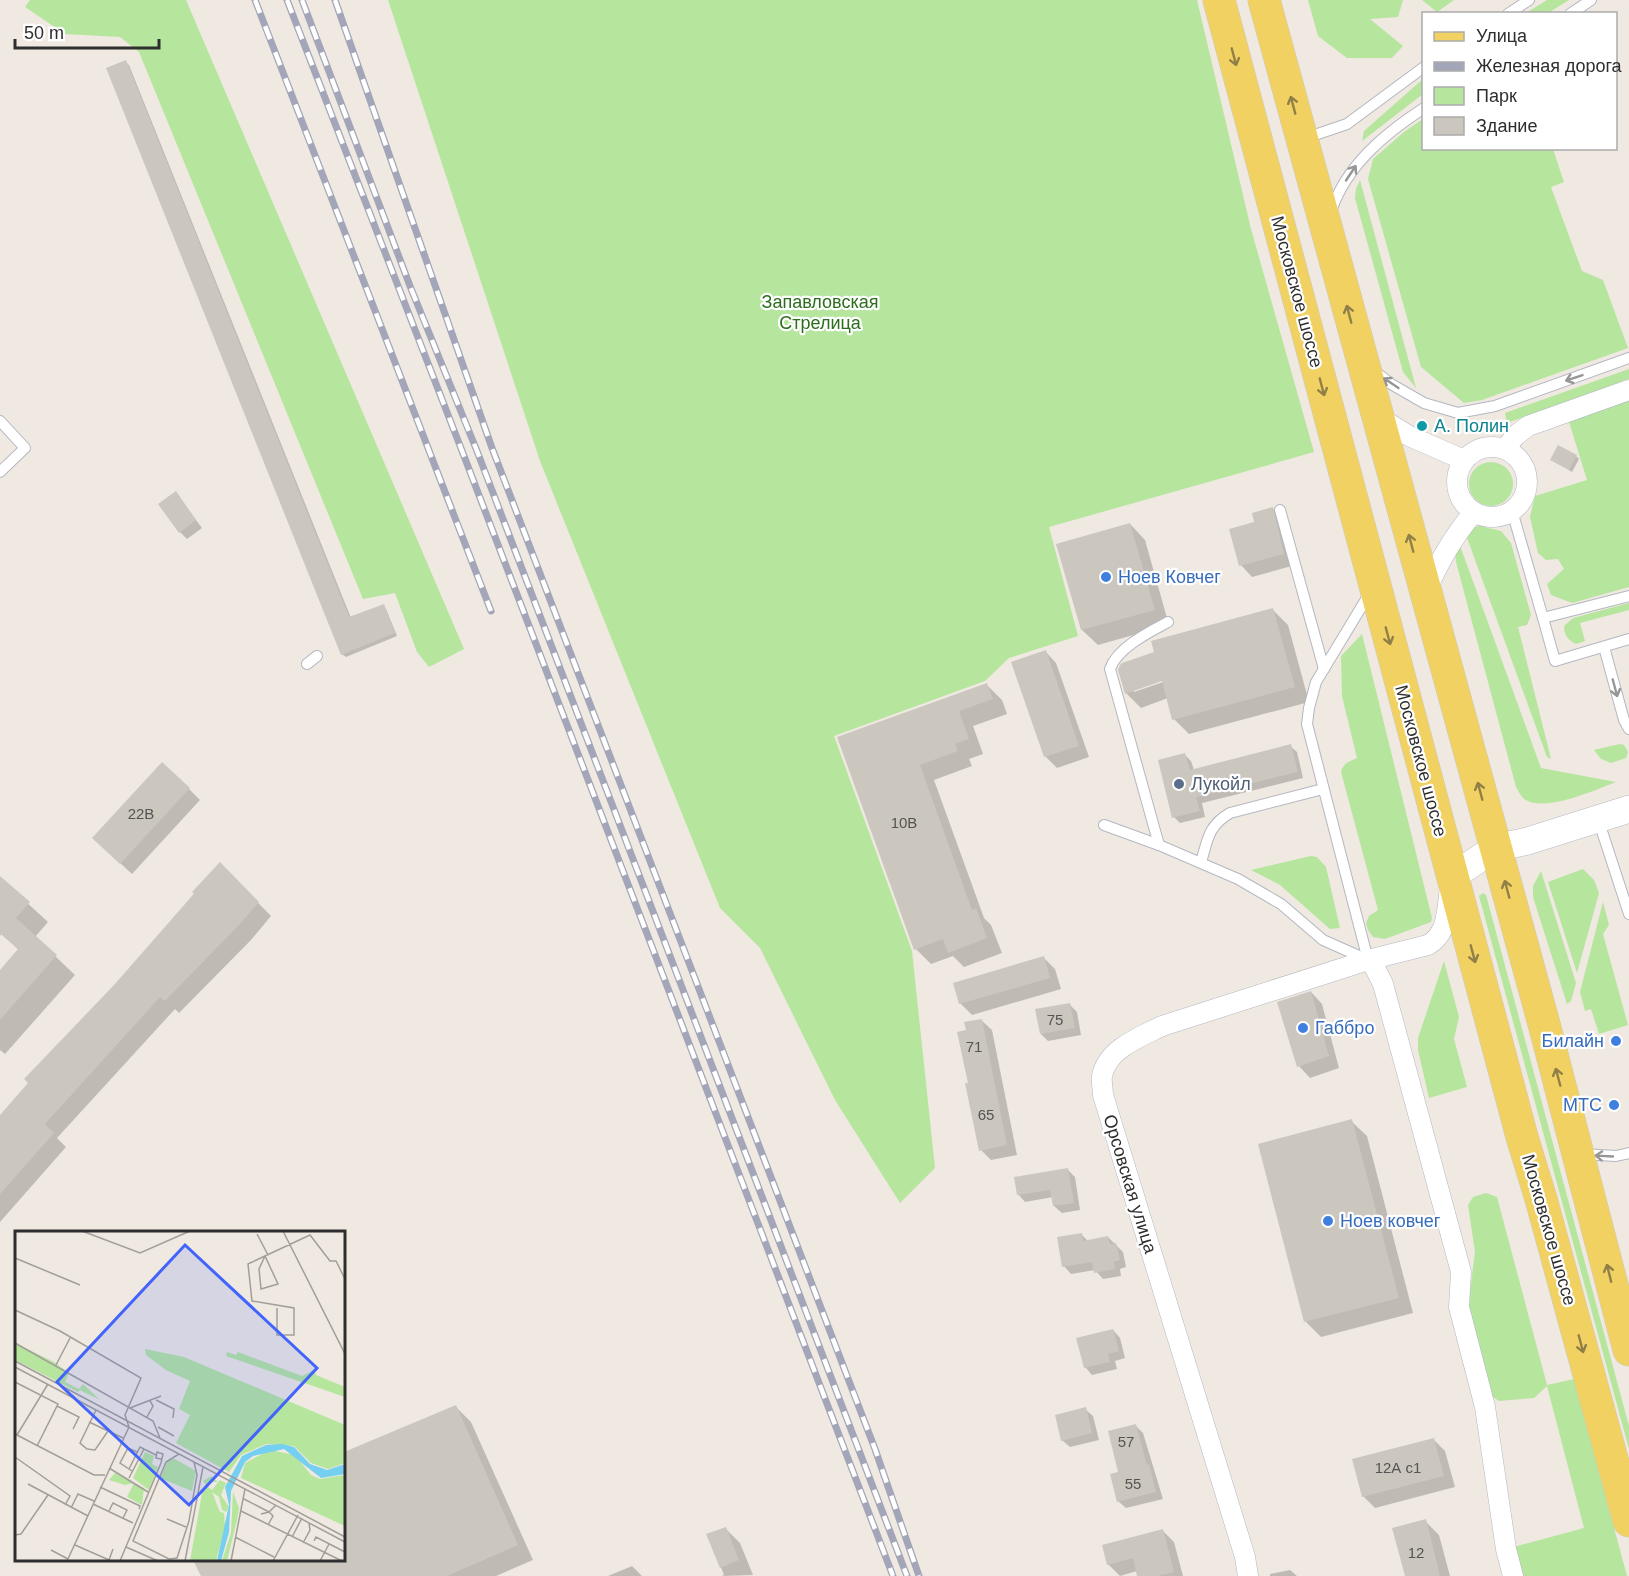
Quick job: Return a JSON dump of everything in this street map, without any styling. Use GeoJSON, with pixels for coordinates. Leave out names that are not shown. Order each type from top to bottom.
{"type":"FeatureCollection","features":[{"type":"Feature","properties":{"kind":"main road","name":"Московское шоссе"},"geometry":{"type":"LineString","coordinates":[[1219,0],[1522,1137],[1629,1521]]}},
{"type":"Feature","properties":{"kind":"main road"},"geometry":{"type":"LineString","coordinates":[[1264,0],[1579,1154],[1629,1350]]}},
{"type":"Feature","properties":{"kind":"street"},"geometry":{"type":"LineString","coordinates":[[1505,449],[1515,436],[1528,426],[1629,390]]}},
{"type":"Feature","properties":{"kind":"street"},"geometry":{"type":"LineString","coordinates":[[1377,416],[1408,436],[1464,460]]}},
{"type":"Feature","properties":{"kind":"street"},"geometry":{"type":"LineString","coordinates":[[1483,448],[1505,449],[1522,463],[1526,473],[1525,494],[1512,511],[1493,517],[1474,512],[1467,506],[1458,489],[1460,469],[1464,460],[1483,448]]}},
{"type":"Feature","properties":{"kind":"street"},"geometry":{"type":"LineString","coordinates":[[1425,593],[1440,558],[1474,512]]}},
{"type":"Feature","properties":{"kind":"street"},"geometry":{"type":"LineString","coordinates":[[1452,877],[1496,848],[1528,841],[1629,809]]}},
{"type":"Feature","properties":{"kind":"street","name":"Орсовская улица"},"geometry":{"type":"LineString","coordinates":[[1248,1576],[1245,1557],[1103,1095],[1102,1078],[1106,1065],[1115,1054],[1134,1040],[1162,1026],[1368,960],[1437,941],[1443,933],[1452,877]]}},
{"type":"Feature","properties":{"kind":"street"},"geometry":{"type":"LineString","coordinates":[[1368,960],[1374,966],[1383,984],[1461,1272],[1459,1307],[1485,1407],[1506,1549],[1513,1576]]}},
{"type":"Feature","properties":{"kind":"lane"},"geometry":{"type":"LineString","coordinates":[[1511,12],[1529,0]]}},
{"type":"Feature","properties":{"kind":"lane"},"geometry":{"type":"LineString","coordinates":[[1573,12],[1591,0]]}},
{"type":"Feature","properties":{"kind":"lane"},"geometry":{"type":"LineString","coordinates":[[1303,139],[1347,124],[1422,68]]}},
{"type":"Feature","properties":{"kind":"lane"},"geometry":{"type":"LineString","coordinates":[[1326,225],[1336,195],[1359,162],[1390,130],[1422,109]]}},
{"type":"Feature","properties":{"kind":"lane"},"geometry":{"type":"LineString","coordinates":[[1362,361],[1391,384],[1424,403],[1458,413],[1495,406],[1629,358]]}},
{"type":"Feature","properties":{"kind":"lane"},"geometry":{"type":"LineString","coordinates":[[0,421],[25,448],[0,472]]}},
{"type":"Feature","properties":{"kind":"lane"},"geometry":{"type":"LineString","coordinates":[[1280,510],[1324,669]]}},
{"type":"Feature","properties":{"kind":"lane"},"geometry":{"type":"LineString","coordinates":[[1512,511],[1555,661],[1629,639]]}},
{"type":"Feature","properties":{"kind":"lane"},"geometry":{"type":"LineString","coordinates":[[1368,960],[1307,724],[1312,693],[1324,669],[1375,586]]}},
{"type":"Feature","properties":{"kind":"lane"},"geometry":{"type":"LineString","coordinates":[[1543,618],[1629,596]]}},
{"type":"Feature","properties":{"kind":"lane"},"geometry":{"type":"LineString","coordinates":[[1159,845],[1110,669],[1113,662],[1136,641],[1168,622]]}},
{"type":"Feature","properties":{"kind":"lane"},"geometry":{"type":"LineString","coordinates":[[1604,647],[1624,720],[1629,729]]}},
{"type":"Feature","properties":{"kind":"lane"},"geometry":{"type":"LineString","coordinates":[[307,664],[317,656]]}},
{"type":"Feature","properties":{"kind":"lane"},"geometry":{"type":"LineString","coordinates":[[1201,862],[1210,831],[1217,820],[1230,813],[1323,789]]}},
{"type":"Feature","properties":{"kind":"lane"},"geometry":{"type":"LineString","coordinates":[[1598,819],[1629,914]]}},
{"type":"Feature","properties":{"kind":"lane"},"geometry":{"type":"LineString","coordinates":[[1104,825],[1159,845],[1238,879],[1275,899],[1330,944],[1368,960]]}},
{"type":"Feature","properties":{"kind":"lane"},"geometry":{"type":"LineString","coordinates":[[1579,1154],[1616,1156],[1629,1153]]}},
{"type":"Feature","properties":{"kind":"green space"},"geometry":{"type":"Polygon","coordinates":[[[30,0],[186,0],[464,649],[429,667],[417,652],[395,593],[363,599],[139,52],[120,37],[65,34],[25,7],[30,0]]]}},
{"type":"Feature","properties":{"kind":"green space","name":"Запавловская Стрелица"},"geometry":{"type":"Polygon","coordinates":[[[388,0],[1197,0],[1251,229],[1314,452],[1049,527],[1078,636],[1009,658],[985,681],[834,736],[912,951],[935,1168],[900,1203],[835,1100],[760,948],[720,908],[540,461],[388,0]]]}},
{"type":"Feature","properties":{"kind":"green space"},"geometry":{"type":"Polygon","coordinates":[[[1308,0],[1403,0],[1398,17],[1370,19],[1403,46],[1392,58],[1347,58],[1318,36],[1308,0]]]}},
{"type":"Feature","properties":{"kind":"green space"},"geometry":{"type":"Polygon","coordinates":[[[1422,0],[1454,0],[1437,12],[1422,0]]]}},
{"type":"Feature","properties":{"kind":"green space"},"geometry":{"type":"Polygon","coordinates":[[[1547,0],[1569,0],[1550,12],[1528,12],[1547,0]]]}},
{"type":"Feature","properties":{"kind":"green space"},"geometry":{"type":"Polygon","coordinates":[[[1422,80],[1422,95],[1362,141],[1364,131],[1422,80]]]}},
{"type":"Feature","properties":{"kind":"green space"},"geometry":{"type":"Polygon","coordinates":[[[1422,120],[1422,150],[1553,150],[1564,182],[1551,187],[1582,271],[1603,280],[1628,348],[1482,400],[1464,403],[1421,367],[1368,179],[1373,159],[1422,120]]]}},
{"type":"Feature","properties":{"kind":"green space"},"geometry":{"type":"Polygon","coordinates":[[[1360,180],[1416,388],[1403,372],[1355,198],[1360,180]]]}},
{"type":"Feature","properties":{"kind":"green space"},"geometry":{"type":"Polygon","coordinates":[[[1629,369],[1629,379],[1507,423],[1505,413],[1629,369]]]}},
{"type":"Feature","properties":{"kind":"green space"},"geometry":{"type":"Polygon","coordinates":[[[1629,400],[1629,587],[1572,603],[1551,595],[1547,584],[1564,569],[1558,559],[1546,560],[1538,553],[1530,517],[1535,496],[1587,480],[1569,422],[1629,400]]]}},
{"type":"Feature","properties":{"kind":"green space"},"geometry":{"type":"Polygon","coordinates":[[[1491,462],[1506,469],[1513,484],[1506,499],[1491,506],[1476,499],[1469,484],[1476,469],[1491,462]]]}},
{"type":"Feature","properties":{"kind":"green space"},"geometry":{"type":"Polygon","coordinates":[[[1480,526],[1501,531],[1511,543],[1531,615],[1527,625],[1518,627],[1551,759],[1547,757],[1466,535],[1470,528],[1480,526]]]}},
{"type":"Feature","properties":{"kind":"green space"},"geometry":{"type":"Polygon","coordinates":[[[1459,543],[1541,768],[1616,782],[1570,799],[1544,803],[1533,803],[1524,799],[1516,787],[1456,562],[1455,549],[1459,543]]]}},
{"type":"Feature","properties":{"kind":"green space"},"geometry":{"type":"Polygon","coordinates":[[[1629,603],[1629,610],[1580,623],[1585,641],[1576,644],[1566,635],[1564,626],[1573,618],[1629,603]]]}},
{"type":"Feature","properties":{"kind":"green space"},"geometry":{"type":"Polygon","coordinates":[[[1362,634],[1432,918],[1431,922],[1385,939],[1373,937],[1366,923],[1369,916],[1378,910],[1341,772],[1345,764],[1357,758],[1342,696],[1341,656],[1362,634]]]}},
{"type":"Feature","properties":{"kind":"green space"},"geometry":{"type":"Polygon","coordinates":[[[1624,745],[1628,752],[1626,758],[1611,763],[1601,759],[1594,750],[1624,745]]]}},
{"type":"Feature","properties":{"kind":"green space"},"geometry":{"type":"Polygon","coordinates":[[[1311,856],[1317,857],[1326,867],[1340,928],[1330,929],[1280,885],[1251,870],[1311,856]]]}},
{"type":"Feature","properties":{"kind":"green space"},"geometry":{"type":"Polygon","coordinates":[[[1583,869],[1594,880],[1599,893],[1577,973],[1548,882],[1583,869]]]}},
{"type":"Feature","properties":{"kind":"green space"},"geometry":{"type":"Polygon","coordinates":[[[1541,871],[1576,983],[1571,1001],[1567,1004],[1533,897],[1533,886],[1541,871]]]}},
{"type":"Feature","properties":{"kind":"green space"},"geometry":{"type":"Polygon","coordinates":[[[1483,893],[1486,895],[1629,1426],[1629,1449],[1479,896],[1483,893]]]}},
{"type":"Feature","properties":{"kind":"green space"},"geometry":{"type":"Polygon","coordinates":[[[1603,902],[1609,925],[1603,934],[1628,1025],[1599,1034],[1591,1009],[1585,1011],[1580,992],[1603,902]]]}},
{"type":"Feature","properties":{"kind":"green space"},"geometry":{"type":"Polygon","coordinates":[[[1444,961],[1459,1017],[1454,1039],[1467,1087],[1429,1098],[1418,1050],[1418,1038],[1444,961]]]}},
{"type":"Feature","properties":{"kind":"green space"},"geometry":{"type":"Polygon","coordinates":[[[1486,1193],[1497,1197],[1547,1385],[1574,1379],[1627,1576],[1513,1576],[1506,1549],[1584,1528],[1547,1386],[1534,1398],[1499,1401],[1487,1393],[1467,1314],[1475,1252],[1468,1205],[1473,1197],[1486,1193]]]}},
{"type":"Feature","properties":{"kind":"building"},"geometry":{"type":"Polygon","coordinates":[[[126,60],[349,617],[384,604],[395,633],[341,655],[106,68],[126,60]]]}},
{"type":"Feature","properties":{"kind":"building"},"geometry":{"type":"Polygon","coordinates":[[[1558,445],[1577,455],[1569,470],[1550,460],[1558,445]]]}},
{"type":"Feature","properties":{"kind":"building"},"geometry":{"type":"Polygon","coordinates":[[[176,491],[196,520],[179,533],[158,504],[176,491]]]}},
{"type":"Feature","properties":{"kind":"building"},"geometry":{"type":"Polygon","coordinates":[[[1273,507],[1284,554],[1239,566],[1229,529],[1254,522],[1252,513],[1273,507]]]}},
{"type":"Feature","properties":{"kind":"building","name":"Ноев Ковчег"},"geometry":{"type":"Polygon","coordinates":[[[1130,523],[1155,610],[1081,630],[1056,544],[1130,523]]]}},
{"type":"Feature","properties":{"kind":"building"},"geometry":{"type":"Polygon","coordinates":[[[1273,608],[1295,687],[1172,720],[1162,681],[1125,694],[1118,670],[1120,665],[1154,652],[1151,641],[1273,608]]]}},
{"type":"Feature","properties":{"kind":"building"},"geometry":{"type":"Polygon","coordinates":[[[1046,650],[1079,746],[1044,757],[1011,662],[1046,650]]]}},
{"type":"Feature","properties":{"kind":"building"},"geometry":{"type":"Polygon","coordinates":[[[987,683],[993,699],[959,711],[969,739],[955,744],[958,751],[920,765],[972,910],[976,908],[987,938],[948,953],[943,939],[914,950],[837,737],[987,683]]]}},
{"type":"Feature","properties":{"kind":"building"},"geometry":{"type":"Polygon","coordinates":[[[1291,744],[1298,772],[1196,797],[1200,811],[1172,818],[1158,760],[1185,753],[1190,770],[1291,744]]]}},
{"type":"Feature","properties":{"kind":"building"},"geometry":{"type":"Polygon","coordinates":[[[162,762],[190,788],[120,864],[92,838],[162,762]]]}},
{"type":"Feature","properties":{"kind":"building"},"geometry":{"type":"Polygon","coordinates":[[[220,862],[259,902],[165,1001],[160,997],[45,1124],[54,1133],[0,1194],[0,1115],[28,1083],[24,1079],[114,985],[220,862]]]}},
{"type":"Feature","properties":{"kind":"building"},"geometry":{"type":"Polygon","coordinates":[[[0,876],[30,902],[16,918],[57,955],[0,1020],[0,970],[18,949],[2,934],[0,936],[0,876]]]}},
{"type":"Feature","properties":{"kind":"building"},"geometry":{"type":"Polygon","coordinates":[[[1044,956],[1050,978],[959,1004],[953,983],[1044,956]]]}},
{"type":"Feature","properties":{"kind":"building","name":"Габбро"},"geometry":{"type":"Polygon","coordinates":[[[1311,991],[1329,1056],[1297,1067],[1277,1002],[1311,991]]]}},
{"type":"Feature","properties":{"kind":"building"},"geometry":{"type":"Polygon","coordinates":[[[1070,1003],[1075,1028],[1040,1034],[1035,1009],[1070,1003]]]}},
{"type":"Feature","properties":{"kind":"building"},"geometry":{"type":"Polygon","coordinates":[[[982,1019],[1007,1145],[979,1151],[957,1032],[966,1030],[964,1022],[982,1019]]]}},
{"type":"Feature","properties":{"kind":"building","name":"Ноев ковчег"},"geometry":{"type":"Polygon","coordinates":[[[1352,1119],[1399,1298],[1304,1322],[1258,1144],[1352,1119]]]}},
{"type":"Feature","properties":{"kind":"building"},"geometry":{"type":"Polygon","coordinates":[[[1068,1168],[1074,1203],[1053,1206],[1050,1190],[1017,1195],[1014,1177],[1068,1168]]]}},
{"type":"Feature","properties":{"kind":"building"},"geometry":{"type":"Polygon","coordinates":[[[1082,1233],[1083,1241],[1108,1236],[1110,1244],[1116,1243],[1120,1260],[1114,1262],[1115,1269],[1094,1273],[1092,1262],[1062,1267],[1057,1237],[1082,1233]]]}},
{"type":"Feature","properties":{"kind":"building"},"geometry":{"type":"Polygon","coordinates":[[[1113,1329],[1119,1351],[1108,1354],[1110,1362],[1084,1368],[1076,1338],[1113,1329]]]}},
{"type":"Feature","properties":{"kind":"building"},"geometry":{"type":"Polygon","coordinates":[[[456,1405],[518,1545],[447,1576],[201,1576],[194,1561],[345,1561],[345,1452],[456,1405]]]}},
{"type":"Feature","properties":{"kind":"building"},"geometry":{"type":"Polygon","coordinates":[[[1086,1407],[1092,1433],[1061,1441],[1055,1415],[1086,1407]]]}},
{"type":"Feature","properties":{"kind":"building"},"geometry":{"type":"Polygon","coordinates":[[[1136,1424],[1156,1492],[1117,1502],[1110,1474],[1118,1472],[1108,1431],[1136,1424]]]}},
{"type":"Feature","properties":{"kind":"building"},"geometry":{"type":"Polygon","coordinates":[[[1434,1438],[1444,1476],[1362,1497],[1352,1459],[1434,1438]]]}},
{"type":"Feature","properties":{"kind":"building"},"geometry":{"type":"Polygon","coordinates":[[[1426,1519],[1440,1576],[1405,1576],[1392,1528],[1426,1519]]]}},
{"type":"Feature","properties":{"kind":"building"},"geometry":{"type":"Polygon","coordinates":[[[726,1527],[739,1560],[720,1568],[706,1534],[726,1527]]]}},
{"type":"Feature","properties":{"kind":"building"},"geometry":{"type":"Polygon","coordinates":[[[1163,1529],[1174,1572],[1158,1576],[1137,1576],[1133,1558],[1107,1565],[1102,1545],[1163,1529]]]}},
{"type":"Feature","properties":{"kind":"railway"},"geometry":{"type":"LineString","coordinates":[[255,0],[491,611]]}},
{"type":"Feature","properties":{"kind":"railway"},"geometry":{"type":"LineString","coordinates":[[287,0],[893,1576]]}},
{"type":"Feature","properties":{"kind":"railway"},"geometry":{"type":"LineString","coordinates":[[302,0],[907,1576]]}},
{"type":"Feature","properties":{"kind":"railway"},"geometry":{"type":"LineString","coordinates":[[335,0],[492,448],[875,1449],[919,1576]]}},
{"type":"Feature","properties":{"kind":"place","name":"А. Полин"},"geometry":{"type":"Point","coordinates":[1422,426]}},
{"type":"Feature","properties":{"kind":"place","name":"Ноев Ковчег"},"geometry":{"type":"Point","coordinates":[1106,577]}},
{"type":"Feature","properties":{"kind":"place","name":"Лукойл"},"geometry":{"type":"Point","coordinates":[1179,784]}},
{"type":"Feature","properties":{"kind":"place","name":"Габбро"},"geometry":{"type":"Point","coordinates":[1303,1028]}},
{"type":"Feature","properties":{"kind":"place","name":"Билайн"},"geometry":{"type":"Point","coordinates":[1616,1041]}},
{"type":"Feature","properties":{"kind":"place","name":"МТС"},"geometry":{"type":"Point","coordinates":[1614,1105]}},
{"type":"Feature","properties":{"kind":"place","name":"Ноев ковчег"},"geometry":{"type":"Point","coordinates":[1328,1221]}}]}
